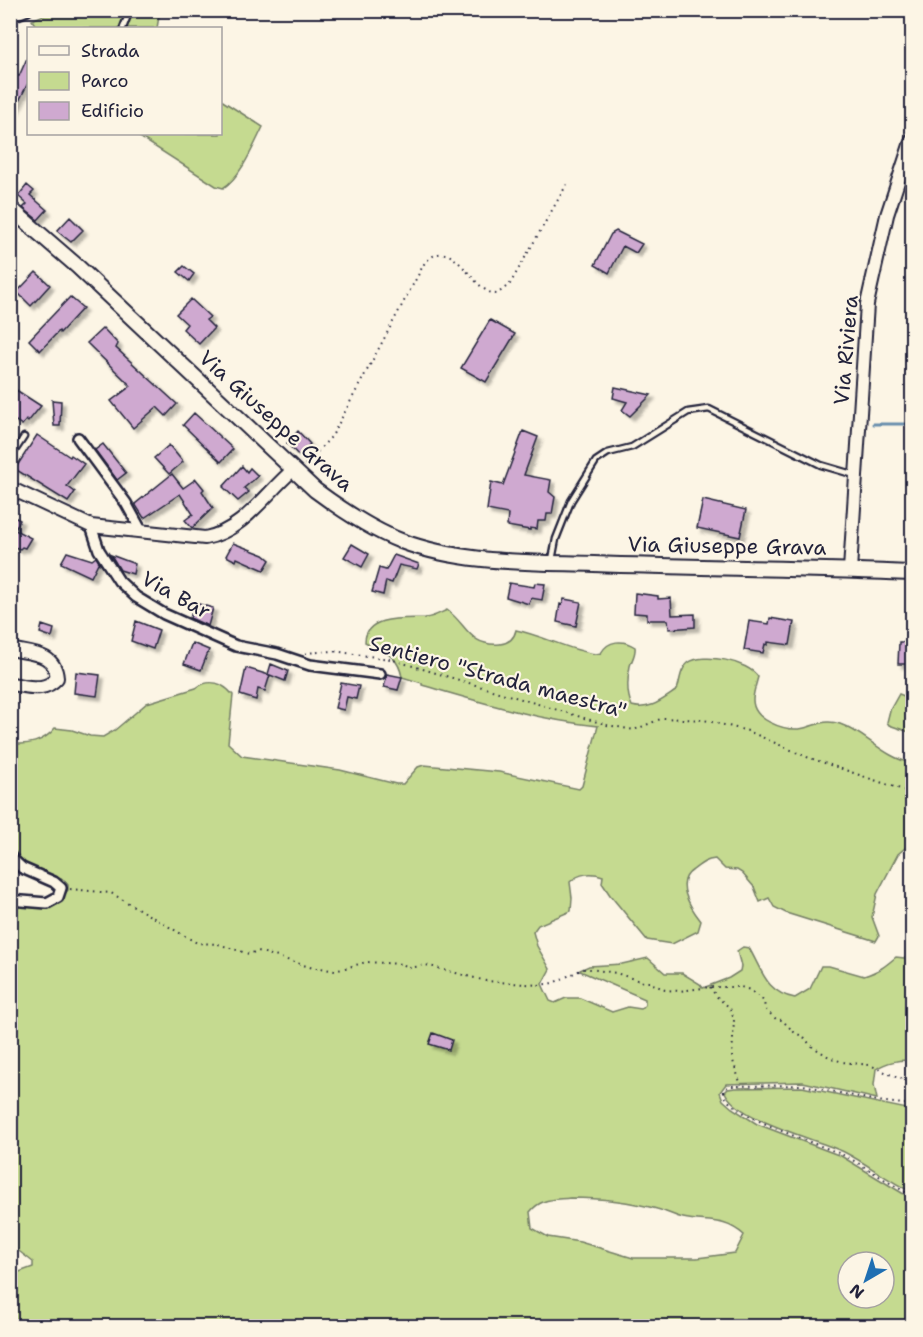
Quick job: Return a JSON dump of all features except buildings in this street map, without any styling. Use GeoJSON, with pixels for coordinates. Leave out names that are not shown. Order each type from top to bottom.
{"type":"FeatureCollection","features":[{"type":"Feature","properties":{"kind":"main road","name":"Via Giuseppe Grava"},"geometry":{"type":"LineString","coordinates":[[10,208],[77,266],[295,472],[339,508],[400,541],[452,556],[552,563],[912,573]]}},
{"type":"Feature","properties":{"kind":"street"},"geometry":{"type":"LineString","coordinates":[[10,17],[27,10]]}},
{"type":"Feature","properties":{"kind":"street","name":"Via Riviera"},"geometry":{"type":"LineString","coordinates":[[850,570],[867,304],[887,215],[912,139]]}},
{"type":"Feature","properties":{"kind":"street"},"geometry":{"type":"LineString","coordinates":[[78,438],[126,503],[142,532]]}},
{"type":"Feature","properties":{"kind":"street"},"geometry":{"type":"LineString","coordinates":[[10,488],[91,526],[205,537],[218,535],[240,522],[295,472]]}},
{"type":"Feature","properties":{"kind":"street","name":"Via Bar"},"geometry":{"type":"LineString","coordinates":[[91,526],[99,550],[119,581],[136,597],[164,614],[236,646],[278,654],[310,665],[380,674]]}},
{"type":"Feature","properties":{"kind":"street"},"geometry":{"type":"LineString","coordinates":[[10,649],[50,660],[56,667],[57,678],[51,685],[42,689],[10,684]]}},
{"type":"Feature","properties":{"kind":"street"},"geometry":{"type":"LineString","coordinates":[[10,857],[22,868],[54,882],[61,888],[58,897],[47,903],[10,900]]}},
{"type":"Feature","properties":{"kind":"lane"},"geometry":{"type":"LineString","coordinates":[[123,27],[130,10]]}},
{"type":"Feature","properties":{"kind":"lane"},"geometry":{"type":"LineString","coordinates":[[552,563],[556,539],[571,501],[597,461],[608,453],[638,444],[688,412],[709,409],[821,465],[855,475]]}},
{"type":"Feature","properties":{"kind":"lane"},"geometry":{"type":"LineString","coordinates":[[10,458],[24,437]]}},
{"type":"Feature","properties":{"kind":"path"},"geometry":{"type":"LineString","coordinates":[[295,472],[332,436],[424,264],[430,257],[438,253],[454,259],[487,292],[497,294],[510,284],[567,184]]}},
{"type":"Feature","properties":{"kind":"path","name":"Sentiero \"Strada maestra\""},"geometry":{"type":"LineString","coordinates":[[300,653],[333,651],[390,659],[607,725],[634,730],[663,718],[704,720],[748,731],[807,758],[912,793]]}},
{"type":"Feature","properties":{"kind":"path"},"geometry":{"type":"LineString","coordinates":[[61,888],[111,893],[197,943],[218,944],[249,954],[258,951],[314,968],[335,971],[366,962],[402,964],[410,968],[426,965],[486,981],[538,985],[553,983],[583,969],[590,969],[650,982],[665,990],[680,991],[730,986],[750,990],[764,1001],[765,1009],[776,1019],[782,1020],[794,1032],[805,1038],[810,1045],[829,1057],[842,1062],[870,1065],[898,1078],[912,1079]]}},
{"type":"Feature","properties":{"kind":"path"},"geometry":{"type":"LineString","coordinates":[[710,987],[716,996],[730,1008],[734,1020],[732,1058],[741,1086]]}},
{"type":"Feature","properties":{"kind":"path"},"geometry":{"type":"LineString","coordinates":[[911,1195],[842,1154],[758,1121],[736,1108],[723,1095],[723,1091],[725,1088],[741,1086],[803,1085],[877,1101],[912,1105]]}},
{"type":"Feature","properties":{"kind":"green space"},"geometry":{"type":"Polygon","coordinates":[[[53,11],[160,11],[157,27],[36,27],[32,20],[53,11]]]}},
{"type":"Feature","properties":{"kind":"green space"},"geometry":{"type":"Polygon","coordinates":[[[222,101],[263,127],[236,176],[223,188],[216,186],[137,135],[222,135],[222,101]]]}},
{"type":"Feature","properties":{"kind":"green space"},"geometry":{"type":"Polygon","coordinates":[[[447,610],[475,638],[490,644],[508,642],[516,630],[596,654],[601,653],[612,643],[630,644],[635,647],[628,681],[632,706],[650,706],[677,690],[683,669],[695,660],[714,658],[735,663],[753,671],[758,677],[753,697],[754,707],[763,718],[777,726],[799,729],[823,722],[834,722],[858,733],[893,756],[912,763],[912,829],[909,836],[911,843],[898,854],[877,894],[872,917],[879,936],[876,941],[786,913],[774,907],[769,898],[760,902],[754,887],[742,873],[725,869],[715,859],[708,860],[687,875],[684,888],[686,895],[701,921],[698,931],[672,944],[647,940],[610,895],[602,883],[603,876],[594,874],[581,875],[570,882],[571,911],[538,925],[533,932],[537,946],[550,969],[542,984],[550,1001],[555,1003],[566,998],[580,998],[612,1012],[628,1007],[641,1009],[645,1005],[645,999],[580,970],[589,966],[622,964],[648,958],[665,973],[682,973],[703,988],[740,971],[737,951],[743,947],[749,948],[771,986],[795,998],[810,989],[821,966],[829,966],[864,976],[881,969],[896,957],[912,959],[912,1061],[894,1062],[876,1069],[874,1085],[877,1099],[803,1082],[726,1084],[720,1092],[723,1100],[732,1108],[757,1124],[841,1156],[912,1199],[912,1326],[11,1326],[11,1275],[33,1267],[33,1262],[11,1245],[11,903],[35,907],[49,905],[68,890],[68,885],[64,880],[32,869],[23,862],[11,846],[11,743],[35,742],[46,737],[55,728],[103,737],[147,703],[206,683],[216,683],[225,687],[233,695],[228,743],[242,756],[340,770],[396,784],[403,784],[418,767],[424,765],[499,772],[579,789],[582,786],[598,726],[531,715],[422,685],[422,683],[402,677],[393,658],[365,642],[367,633],[379,622],[434,616],[447,610]],[[570,1198],[548,1200],[538,1204],[530,1212],[532,1228],[548,1237],[580,1242],[633,1258],[697,1258],[735,1253],[744,1235],[737,1229],[722,1223],[683,1218],[636,1204],[603,1199],[570,1198]]]}},
{"type":"Feature","properties":{"kind":"green space"},"geometry":{"type":"Polygon","coordinates":[[[899,694],[912,699],[912,733],[889,725],[887,722],[890,710],[899,694]]]}},
{"type":"Feature","properties":{"kind":"green space"},"geometry":{"type":"Polygon","coordinates":[[[802,1087],[912,1110],[912,1192],[844,1152],[761,1120],[732,1102],[725,1092],[735,1088],[802,1087]]]}},
{"type":"Feature","properties":{"kind":"waterway"},"geometry":{"type":"LineString","coordinates":[[873,424],[912,424]]}}]}
